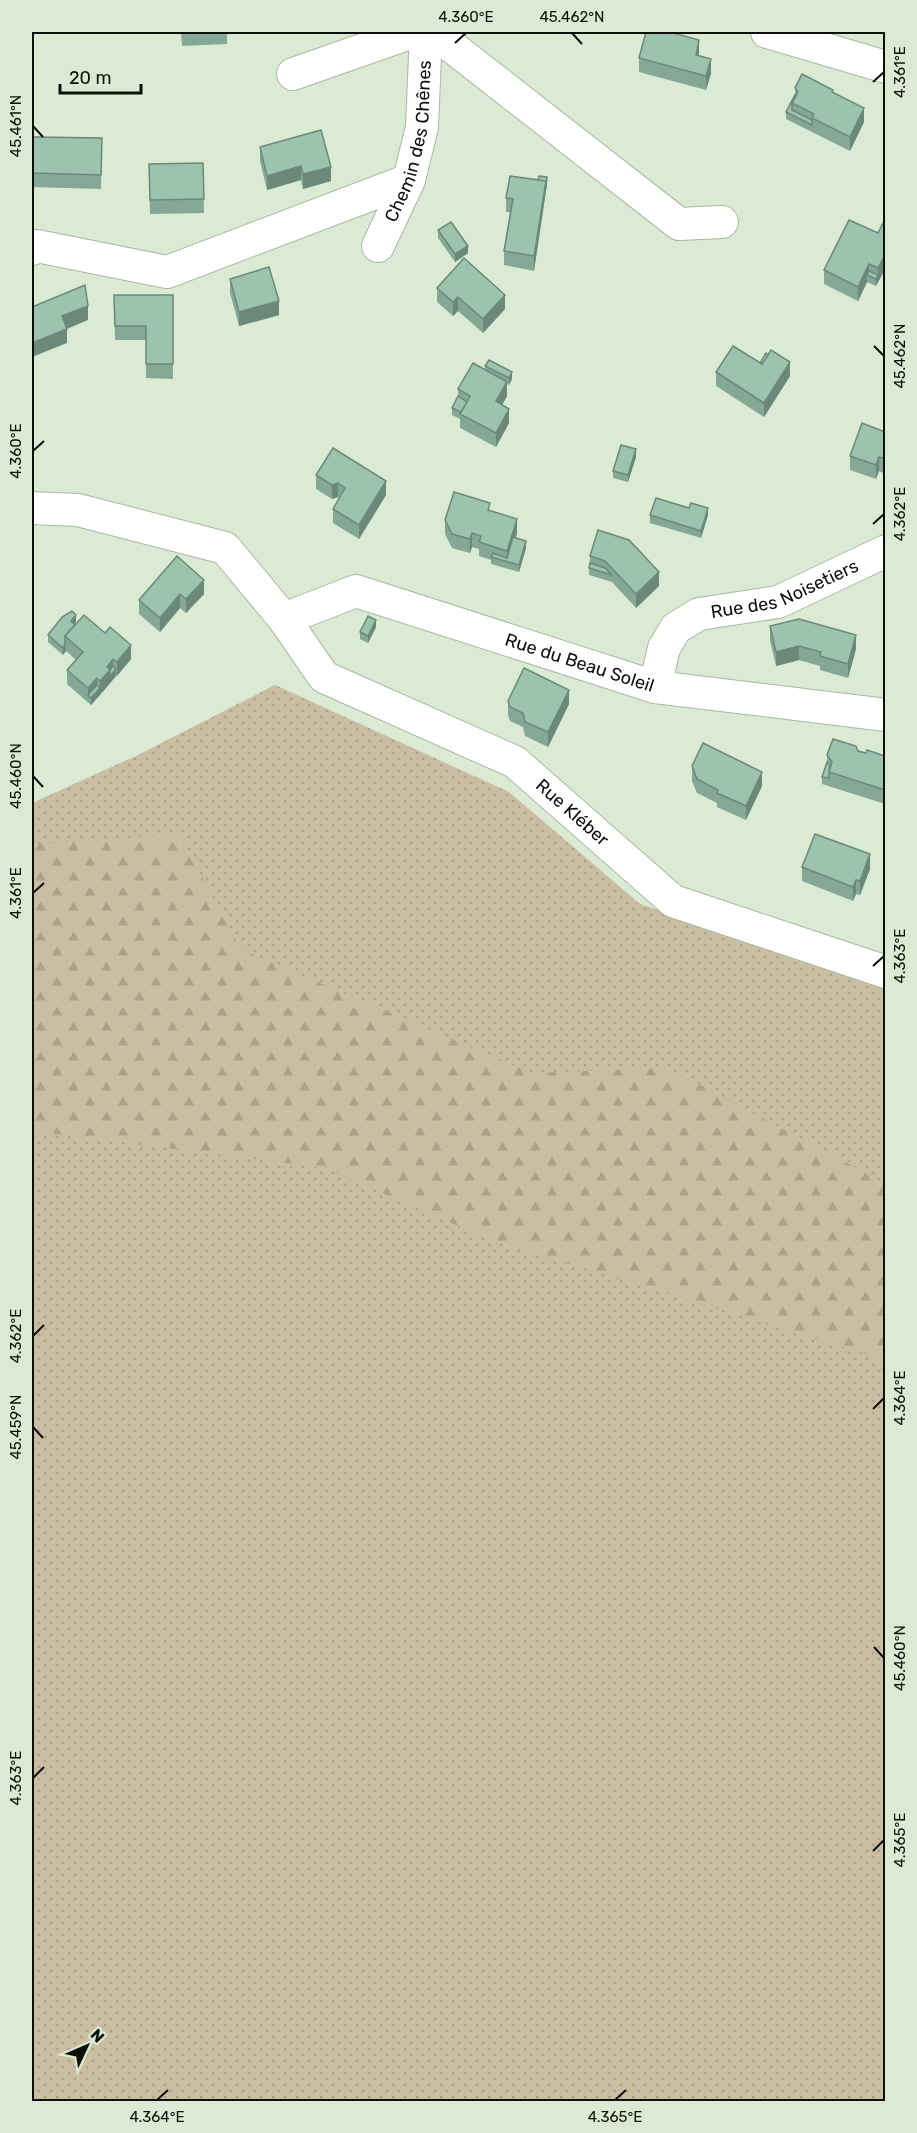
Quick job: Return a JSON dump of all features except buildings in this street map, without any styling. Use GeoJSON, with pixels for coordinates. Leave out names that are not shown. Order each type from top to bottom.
{"type":"FeatureCollection","features":[{"type":"Feature","properties":{"kind":"street"},"geometry":{"type":"LineString","coordinates":[[292,74],[412,32]]}},
{"type":"Feature","properties":{"kind":"street","name":"Chemin des Chênes"},"geometry":{"type":"LineString","coordinates":[[378,246],[409,180],[422,127],[426,32]]}},
{"type":"Feature","properties":{"kind":"street"},"geometry":{"type":"LineString","coordinates":[[433,32],[679,224],[722,222]]}},
{"type":"Feature","properties":{"kind":"street"},"geometry":{"type":"LineString","coordinates":[[767,32],[885,67]]}},
{"type":"Feature","properties":{"kind":"street"},"geometry":{"type":"LineString","coordinates":[[32,249],[36,246],[167,272],[409,180]]}},
{"type":"Feature","properties":{"kind":"street"},"geometry":{"type":"LineString","coordinates":[[32,508],[78,510],[225,548],[284,619]]}},
{"type":"Feature","properties":{"kind":"street","name":"Rue des Noisetiers"},"geometry":{"type":"LineString","coordinates":[[655,687],[664,648],[676,628],[699,614],[778,602],[885,552]]}},
{"type":"Feature","properties":{"kind":"street","name":"Rue du Beau Soleil"},"geometry":{"type":"LineString","coordinates":[[284,619],[356,591],[655,687],[885,715]]}},
{"type":"Feature","properties":{"kind":"street","name":"Rue Kléber"},"geometry":{"type":"LineString","coordinates":[[284,619],[324,677],[515,762],[673,901],[885,972]]}},
{"type":"Feature","properties":{"kind":"green space"},"geometry":{"type":"Polygon","coordinates":[[[275,685],[509,792],[640,904],[885,985],[885,2101],[32,2101],[32,803],[136,756],[275,685]]]}},
{"type":"Feature","properties":{"kind":"green space"},"geometry":{"type":"Polygon","coordinates":[[[179,835],[242,950],[532,1073],[668,1068],[885,1183],[885,1372],[869,1355],[488,1239],[325,1168],[32,1131],[32,845],[179,835]]]}}]}
